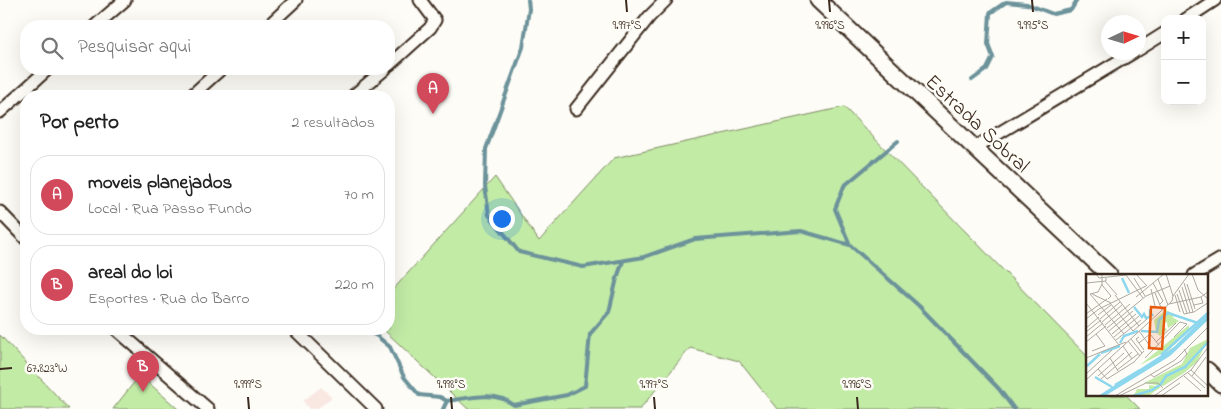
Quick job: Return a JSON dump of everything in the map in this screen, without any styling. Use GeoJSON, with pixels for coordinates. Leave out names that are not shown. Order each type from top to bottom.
{"type":"FeatureCollection","features":[{"type":"Feature","properties":{"kind":"street"},"geometry":{"type":"LineString","coordinates":[[274,20],[296,0]]}},
{"type":"Feature","properties":{"kind":"street"},"geometry":{"type":"LineString","coordinates":[[395,60],[430,28],[435,20],[420,0]]}},
{"type":"Feature","properties":{"kind":"street"},"geometry":{"type":"LineString","coordinates":[[576,108],[649,17],[666,0]]}},
{"type":"Feature","properties":{"kind":"street","name":"Estrada Sobral"},"geometry":{"type":"LineString","coordinates":[[818,0],[1108,274]]}},
{"type":"Feature","properties":{"kind":"street"},"geometry":{"type":"LineString","coordinates":[[1192,15],[1215,0]]}},
{"type":"Feature","properties":{"kind":"street"},"geometry":{"type":"LineString","coordinates":[[100,20],[116,3]]}},
{"type":"Feature","properties":{"kind":"street"},"geometry":{"type":"LineString","coordinates":[[1146,45],[1161,36]]}},
{"type":"Feature","properties":{"kind":"street"},"geometry":{"type":"LineString","coordinates":[[974,148],[1121,60]]}},
{"type":"Feature","properties":{"kind":"street"},"geometry":{"type":"LineString","coordinates":[[25,90],[41,75]]}},
{"type":"Feature","properties":{"kind":"street"},"geometry":{"type":"LineString","coordinates":[[198,90],[215,75]]}},
{"type":"Feature","properties":{"kind":"street"},"geometry":{"type":"LineString","coordinates":[[360,90],[378,75]]}},
{"type":"Feature","properties":{"kind":"street"},"geometry":{"type":"LineString","coordinates":[[0,112],[20,94]]}},
{"type":"Feature","properties":{"kind":"street"},"geometry":{"type":"LineString","coordinates":[[0,212],[20,234]]}},
{"type":"Feature","properties":{"kind":"street"},"geometry":{"type":"LineString","coordinates":[[1196,274],[1221,259]]}},
{"type":"Feature","properties":{"kind":"street"},"geometry":{"type":"LineString","coordinates":[[123,335],[208,409]]}},
{"type":"Feature","properties":{"kind":"street"},"geometry":{"type":"LineString","coordinates":[[300,335],[376,409]]}},
{"type":"Feature","properties":{"kind":"street"},"geometry":{"type":"LineString","coordinates":[[1208,371],[1221,384]]}},
{"type":"Feature","properties":{"kind":"shaded area"},"geometry":{"type":"Polygon","coordinates":[[[321,387],[332,397],[317,409],[309,409],[303,401],[321,387]]]}},
{"type":"Feature","properties":{"kind":"green space"},"geometry":{"type":"Polygon","coordinates":[[[844,107],[1086,355],[1086,396],[1127,396],[1140,409],[777,409],[739,361],[690,348],[640,409],[468,409],[389,335],[395,335],[395,287],[495,177],[539,241],[614,158],[844,107]]]}},
{"type":"Feature","properties":{"kind":"green space"},"geometry":{"type":"Polygon","coordinates":[[[0,335],[69,409],[0,409],[0,335]]]}},
{"type":"Feature","properties":{"kind":"green space"},"geometry":{"type":"Polygon","coordinates":[[[140,375],[178,409],[113,409],[140,375]]]}},
{"type":"Feature","properties":{"kind":"waterway"},"geometry":{"type":"LineString","coordinates":[[528,0],[529,9],[523,47],[486,149],[485,186],[489,215],[519,252],[583,267],[644,257],[695,239],[801,231],[850,245],[918,305],[999,389],[1014,409]]}},
{"type":"Feature","properties":{"kind":"waterway"},"geometry":{"type":"LineString","coordinates":[[972,80],[987,69],[993,57],[988,44],[990,13],[1006,2],[1027,4],[1053,14],[1071,10],[1077,0]]}},
{"type":"Feature","properties":{"kind":"waterway"},"geometry":{"type":"LineString","coordinates":[[850,245],[835,209],[844,186],[898,141]]}},
{"type":"Feature","properties":{"kind":"waterway"},"geometry":{"type":"LineString","coordinates":[[375,335],[390,347],[404,377],[419,395],[440,397],[447,401],[490,396],[506,400],[514,405],[567,395],[585,386],[590,334],[609,312],[623,261]]}},
{"type":"Feature","properties":{"kind":"waterway"},"geometry":{"type":"LineString","coordinates":[[443,409],[447,401]]}},
{"type":"Feature","properties":{"kind":"place","name":"moveis planejados"},"geometry":{"type":"Point","coordinates":[433,114]}},
{"type":"Feature","properties":{"kind":"place","name":"areal do loi"},"geometry":{"type":"Point","coordinates":[143,392]}}]}
